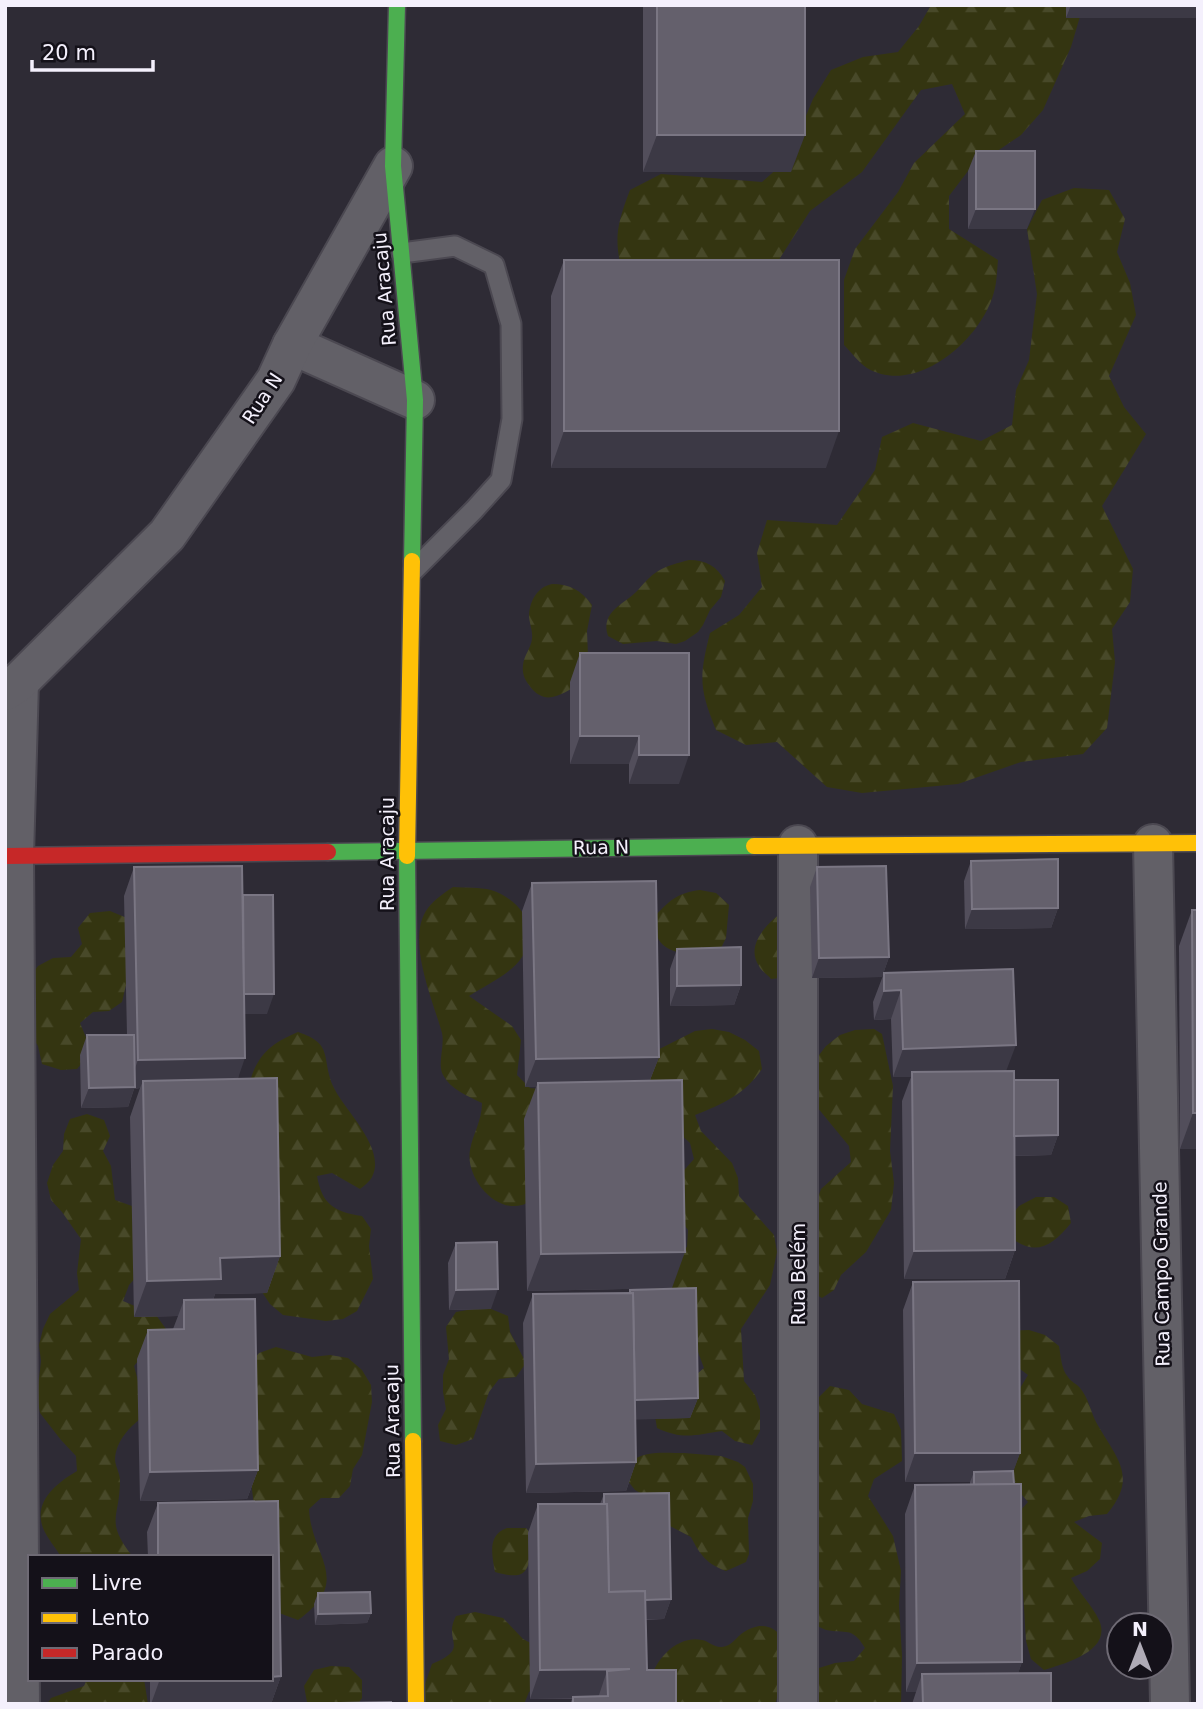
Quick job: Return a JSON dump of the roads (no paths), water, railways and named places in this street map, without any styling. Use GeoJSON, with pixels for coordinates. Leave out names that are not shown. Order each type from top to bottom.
{"type":"FeatureCollection","features":[{"type":"Feature","properties":{"kind":"street","name":"Rua Aracaju"},"geometry":{"type":"LineString","coordinates":[[397,5],[393,166],[415,400],[407,850],[416,1704]]}},
{"type":"Feature","properties":{"kind":"street","name":"Rua N"},"geometry":{"type":"LineString","coordinates":[[12,686],[167,535],[276,380],[292,345],[393,166]]}},
{"type":"Feature","properties":{"kind":"street"},"geometry":{"type":"LineString","coordinates":[[292,345],[415,400]]}},
{"type":"Feature","properties":{"kind":"street"},"geometry":{"type":"LineString","coordinates":[[12,686],[10,856],[20,1704]]}},
{"type":"Feature","properties":{"kind":"street","name":"Rua N"},"geometry":{"type":"LineString","coordinates":[[10,856],[798,845],[1198,843]]}},
{"type":"Feature","properties":{"kind":"street","name":"Rua Campo Grande"},"geometry":{"type":"LineString","coordinates":[[1153,844],[1170,1704]]}},
{"type":"Feature","properties":{"kind":"street","name":"Rua Belém"},"geometry":{"type":"LineString","coordinates":[[798,845],[798,1704]]}},
{"type":"Feature","properties":{"kind":"lane"},"geometry":{"type":"LineString","coordinates":[[402,253],[455,246],[494,265],[511,324],[512,419],[501,480],[414,571]]}}]}
